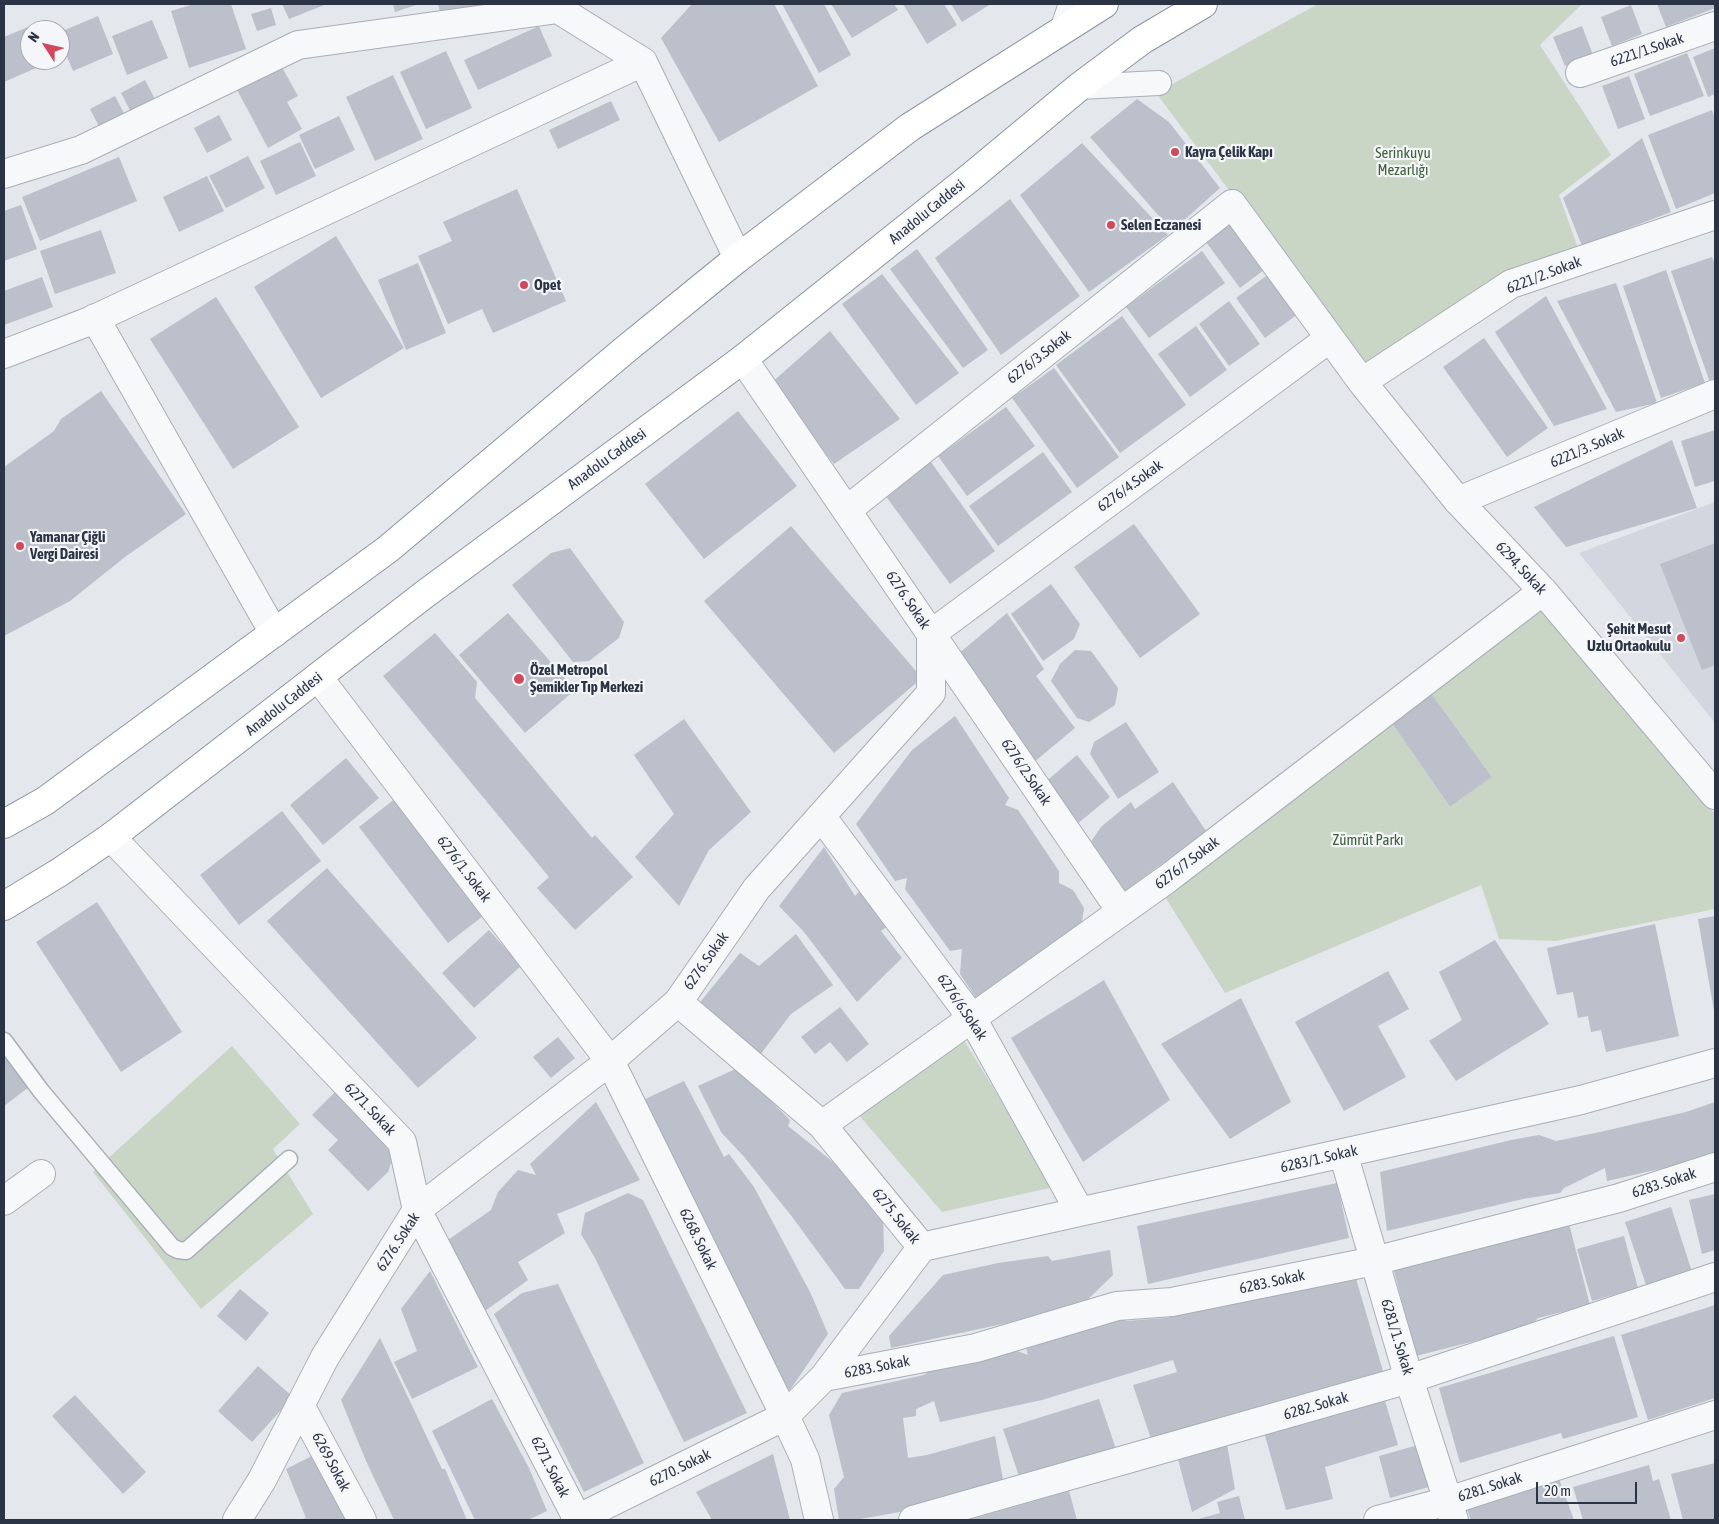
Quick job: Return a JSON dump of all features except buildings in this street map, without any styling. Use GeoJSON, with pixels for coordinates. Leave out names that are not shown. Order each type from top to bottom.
{"type":"FeatureCollection","features":[{"type":"Feature","properties":{"kind":"highway"},"geometry":{"type":"LineString","coordinates":[[4,824],[45,801],[388,549],[626,348],[738,258],[910,126],[1104,4]]}},
{"type":"Feature","properties":{"kind":"highway","name":"Anadolu Caddesi"},"geometry":{"type":"LineString","coordinates":[[4,906],[112,837],[425,594],[743,359],[972,176],[1079,87],[1142,40],[1203,4]]}},
{"type":"Feature","properties":{"kind":"street"},"geometry":{"type":"LineString","coordinates":[[1062,30],[1071,4]]}},
{"type":"Feature","properties":{"kind":"street"},"geometry":{"type":"LineString","coordinates":[[4,174],[81,150],[298,46],[558,9],[643,62],[738,258]]}},
{"type":"Feature","properties":{"kind":"street","name":"6221/1.Sokak"},"geometry":{"type":"LineString","coordinates":[[1580,73],[1715,26]]}},
{"type":"Feature","properties":{"kind":"street"},"geometry":{"type":"LineString","coordinates":[[4,354],[95,318],[643,62]]}},
{"type":"Feature","properties":{"kind":"street"},"geometry":{"type":"LineString","coordinates":[[1079,87],[1159,83]]}},
{"type":"Feature","properties":{"kind":"street","name":"6294. Sokak"},"geometry":{"type":"LineString","coordinates":[[1232,204],[1362,382],[1458,501],[1543,591],[1715,795]]}},
{"type":"Feature","properties":{"kind":"street","name":"6276/3.Sokak"},"geometry":{"type":"LineString","coordinates":[[847,510],[1232,204]]}},
{"type":"Feature","properties":{"kind":"street","name":"6221/2. Sokak"},"geometry":{"type":"LineString","coordinates":[[1362,382],[1511,284],[1715,215]]}},
{"type":"Feature","properties":{"kind":"street"},"geometry":{"type":"LineString","coordinates":[[95,318],[274,632]]}},
{"type":"Feature","properties":{"kind":"street","name":"6276/4.Sokak"},"geometry":{"type":"LineString","coordinates":[[930,634],[1330,338]]}},
{"type":"Feature","properties":{"kind":"street","name":"6276. Sokak"},"geometry":{"type":"LineString","coordinates":[[237,1520],[262,1480],[325,1357],[418,1210],[610,1062],[678,1002],[757,888],[930,693],[930,634],[743,359]]}},
{"type":"Feature","properties":{"kind":"street","name":"6221/3. Sokak"},"geometry":{"type":"LineString","coordinates":[[1458,501],[1715,394]]}},
{"type":"Feature","properties":{"kind":"street","name":"6276/7.Sokak"},"geometry":{"type":"LineString","coordinates":[[822,1125],[1167,879],[1543,591]]}},
{"type":"Feature","properties":{"kind":"street","name":"6276/2.Sokak"},"geometry":{"type":"LineString","coordinates":[[930,634],[1121,911]]}},
{"type":"Feature","properties":{"kind":"street","name":"6276/1. Sokak"},"geometry":{"type":"LineString","coordinates":[[318,677],[610,1062]]}},
{"type":"Feature","properties":{"kind":"street","name":"6276/6.Sokak"},"geometry":{"type":"LineString","coordinates":[[821,816],[972,1018],[1080,1212]]}},
{"type":"Feature","properties":{"kind":"street","name":"6271. Sokak"},"geometry":{"type":"LineString","coordinates":[[112,837],[402,1142],[418,1210],[577,1520]]}},
{"type":"Feature","properties":{"kind":"street","name":"6275. Sokak"},"geometry":{"type":"LineString","coordinates":[[678,1002],[822,1125],[922,1247],[824,1377],[785,1416]]}},
{"type":"Feature","properties":{"kind":"street","name":"6268. Sokak"},"geometry":{"type":"LineString","coordinates":[[610,1062],[785,1416]]}},
{"type":"Feature","properties":{"kind":"street","name":"6283/1. Sokak"},"geometry":{"type":"LineString","coordinates":[[922,1247],[1581,1100],[1715,1063]]}},
{"type":"Feature","properties":{"kind":"street","name":"6281/1. Sokak"},"geometry":{"type":"LineString","coordinates":[[1343,1154],[1451,1510]]}},
{"type":"Feature","properties":{"kind":"street","name":"6283. Sokak"},"geometry":{"type":"LineString","coordinates":[[824,1377],[976,1348],[1118,1306],[1172,1302],[1374,1261],[1619,1198],[1715,1167]]}},
{"type":"Feature","properties":{"kind":"street"},"geometry":{"type":"LineString","coordinates":[[4,1201],[41,1174]]}},
{"type":"Feature","properties":{"kind":"street","name":"6282. Sokak"},"geometry":{"type":"LineString","coordinates":[[913,1520],[1410,1379],[1715,1277]]}},
{"type":"Feature","properties":{"kind":"street","name":"6269.Sokak"},"geometry":{"type":"LineString","coordinates":[[300,1405],[362,1520]]}},
{"type":"Feature","properties":{"kind":"street","name":"6281. Sokak"},"geometry":{"type":"LineString","coordinates":[[1378,1520],[1451,1510],[1715,1415]]}},
{"type":"Feature","properties":{"kind":"street"},"geometry":{"type":"LineString","coordinates":[[785,1416],[805,1460],[819,1520]]}},
{"type":"Feature","properties":{"kind":"street","name":"6270. Sokak"},"geometry":{"type":"LineString","coordinates":[[577,1520],[785,1416]]}},
{"type":"Feature","properties":{"kind":"lane"},"geometry":{"type":"LineString","coordinates":[[4,1041],[41,1091],[172,1247],[178,1250],[186,1252],[289,1159]]}},
{"type":"Feature","properties":{"kind":"shaded area","name":"Şehit Mesut Uzlu Ortaokulu"},"geometry":{"type":"Polygon","coordinates":[[[1715,502],[1715,723],[1579,553],[1715,502]]]}},
{"type":"Feature","properties":{"kind":"green space","name":"Serinkuyu Mezarlığı"},"geometry":{"type":"Polygon","coordinates":[[[1318,4],[1582,4],[1540,45],[1611,155],[1559,195],[1579,251],[1366,372],[1156,93],[1318,4]]]}},
{"type":"Feature","properties":{"kind":"green space","name":"Zümrüt Parkı"},"geometry":{"type":"Polygon","coordinates":[[[1543,609],[1715,814],[1715,909],[1556,941],[1499,939],[1481,885],[1225,993],[1162,892],[1387,716],[1450,807],[1492,777],[1428,689],[1543,609]]]}},
{"type":"Feature","properties":{"kind":"green space"},"geometry":{"type":"Polygon","coordinates":[[[962,1037],[1054,1187],[942,1212],[857,1113],[962,1037]]]}},
{"type":"Feature","properties":{"kind":"green space"},"geometry":{"type":"Polygon","coordinates":[[[232,1046],[300,1124],[273,1149],[313,1214],[201,1309],[93,1172],[232,1046]]]}},
{"type":"Feature","properties":{"kind":"place","name":"Kayra Çelik Kapı"},"geometry":{"type":"Point","coordinates":[1175,152]}},
{"type":"Feature","properties":{"kind":"place","name":"Selen Eczanesi"},"geometry":{"type":"Point","coordinates":[1111,225]}},
{"type":"Feature","properties":{"kind":"place","name":"Opet"},"geometry":{"type":"Point","coordinates":[524,285]}},
{"type":"Feature","properties":{"kind":"place","name":"Yamanar Çiğli Vergi Dairesi"},"geometry":{"type":"Point","coordinates":[20,546]}},
{"type":"Feature","properties":{"kind":"place","name":"Şehit Mesut Uzlu Ortaokulu"},"geometry":{"type":"Point","coordinates":[1681,638]}},
{"type":"Feature","properties":{"kind":"place","name":"Özel Metropol Şemikler Tıp Merkezi"},"geometry":{"type":"Point","coordinates":[519,679]}}]}
